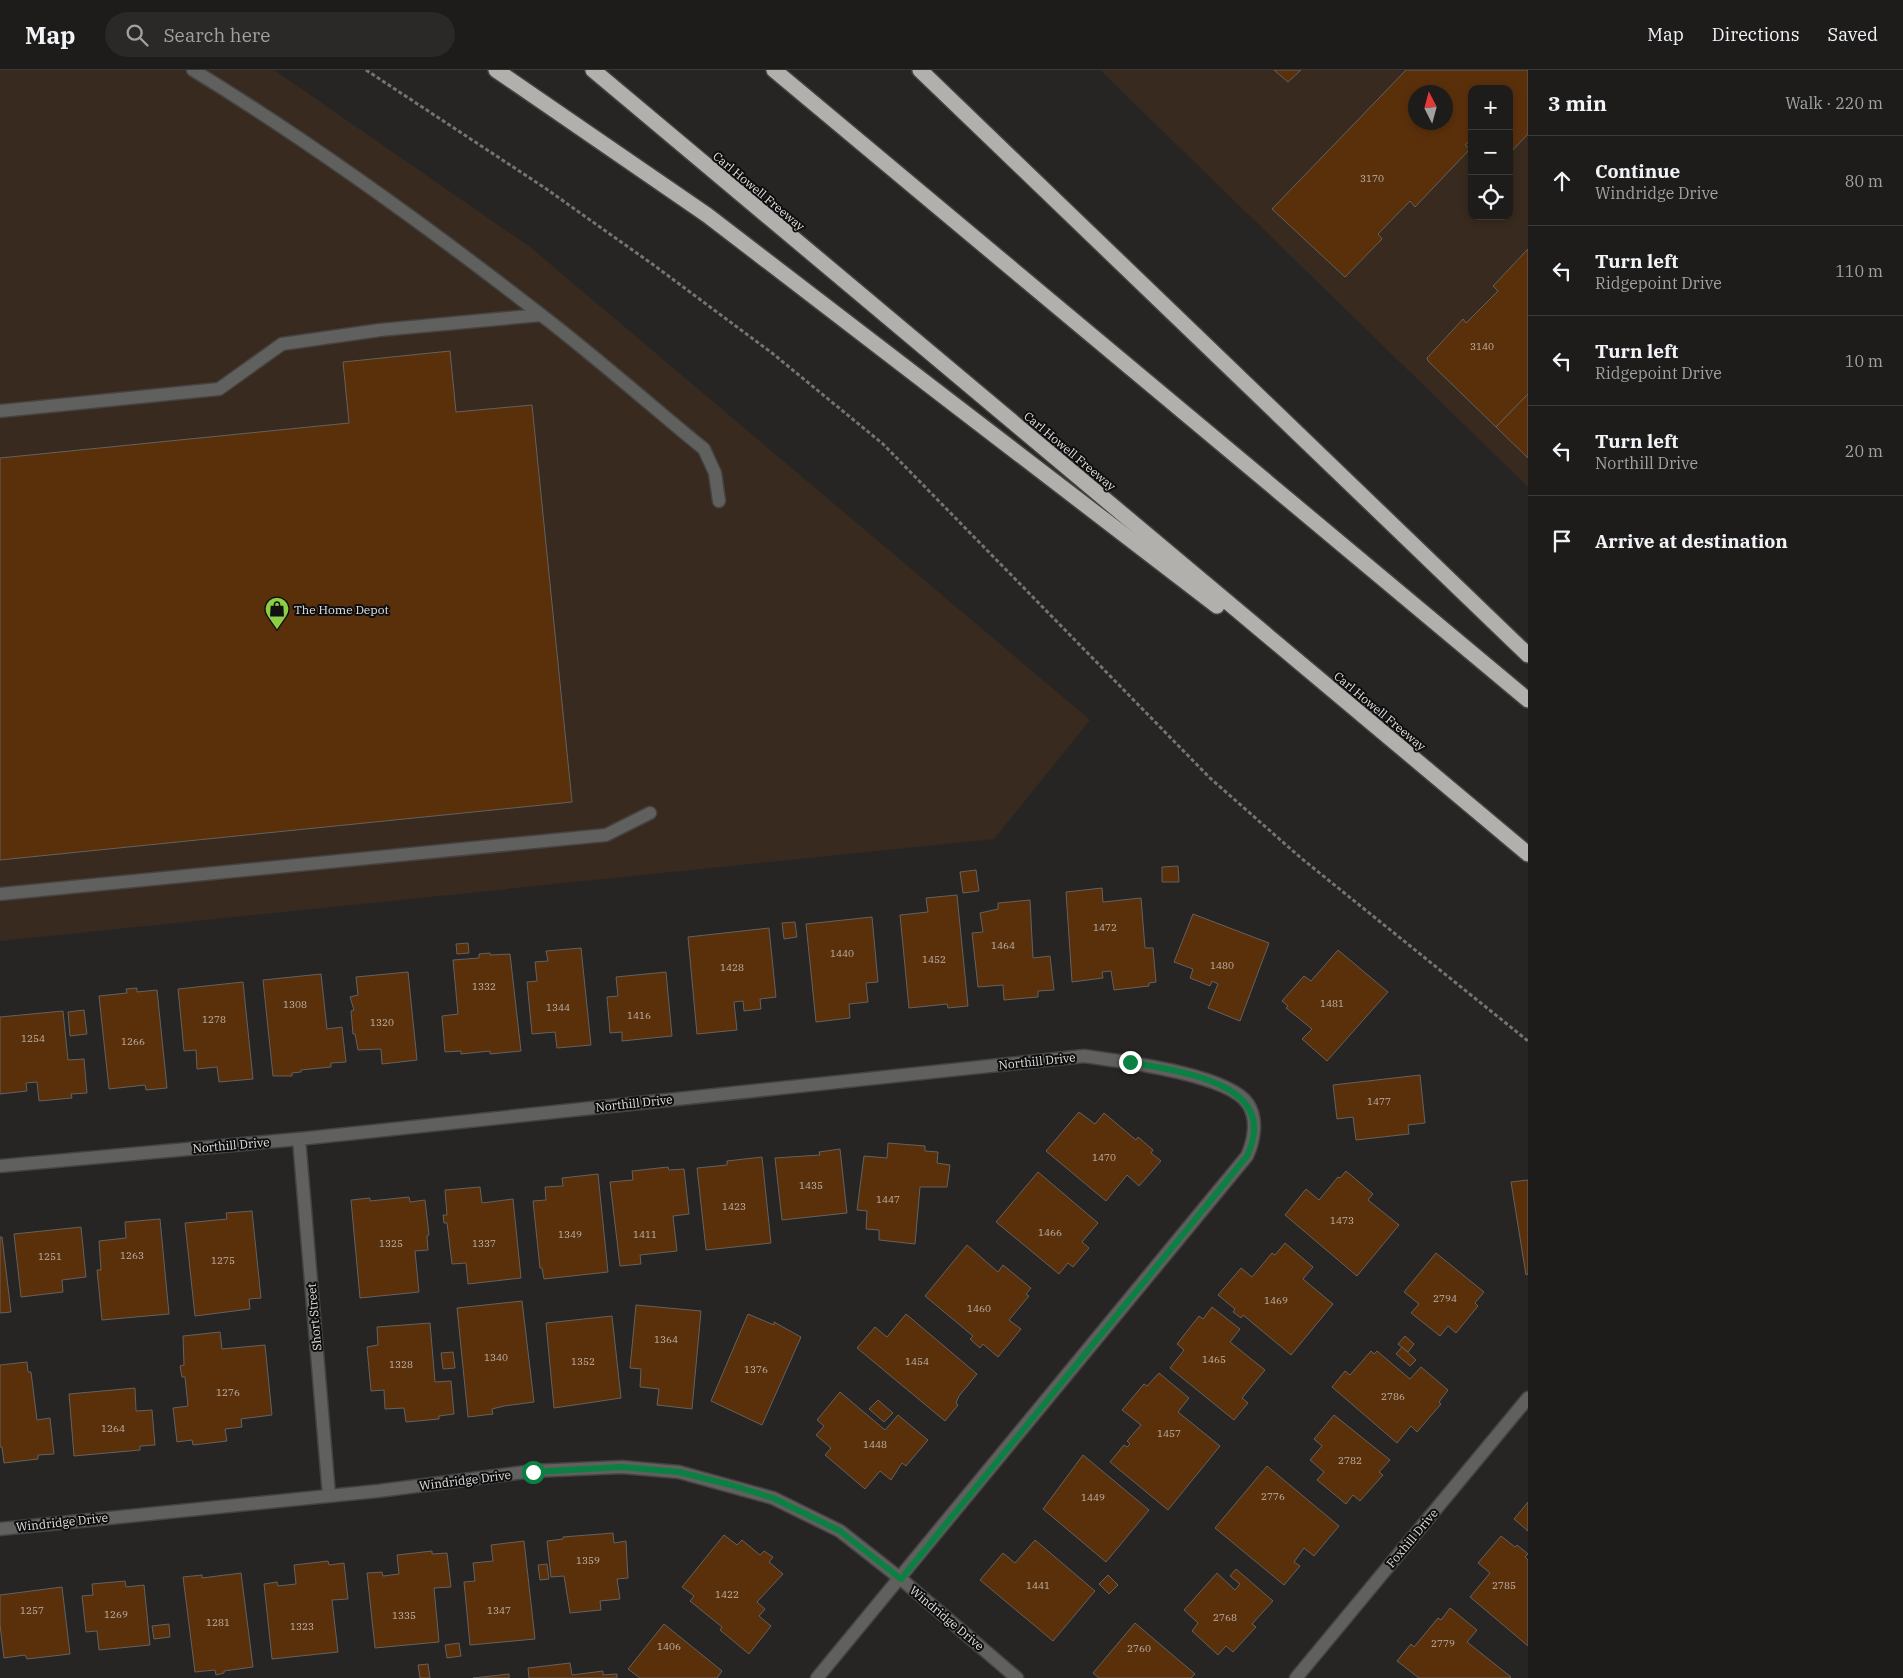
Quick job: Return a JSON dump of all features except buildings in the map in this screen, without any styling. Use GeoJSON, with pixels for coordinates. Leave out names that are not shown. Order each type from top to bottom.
{"type":"FeatureCollection","features":[{"type":"Feature","properties":{"kind":"highway"},"geometry":{"type":"LineString","coordinates":[[496,70],[659,181],[778,268],[1414,759]]}},
{"type":"Feature","properties":{"kind":"highway","name":"Carl Howell Freeway"},"geometry":{"type":"LineString","coordinates":[[593,70],[1528,854]]}},
{"type":"Feature","properties":{"kind":"highway"},"geometry":{"type":"LineString","coordinates":[[774,70],[1528,700]]}},
{"type":"Feature","properties":{"kind":"highway"},"geometry":{"type":"LineString","coordinates":[[920,70],[1528,655]]}},
{"type":"Feature","properties":{"kind":"street"},"geometry":{"type":"LineString","coordinates":[[193,70],[256,109],[363,181],[541,315],[704,449],[715,473],[719,501]]}},
{"type":"Feature","properties":{"kind":"street"},"geometry":{"type":"LineString","coordinates":[[0,412],[218,388],[282,344],[380,330],[541,315]]}},
{"type":"Feature","properties":{"kind":"street"},"geometry":{"type":"LineString","coordinates":[[0,894],[606,836],[650,814]]}},
{"type":"Feature","properties":{"kind":"street","name":"Northill Drive"},"geometry":{"type":"LineString","coordinates":[[0,1166],[299,1138],[1084,1056],[1178,1072],[1222,1085],[1247,1102],[1252,1114],[1254,1131],[1252,1145],[1247,1156],[901,1579]]}},
{"type":"Feature","properties":{"kind":"street","name":"Short Street"},"geometry":{"type":"LineString","coordinates":[[299,1138],[328,1495]]}},
{"type":"Feature","properties":{"kind":"street","name":"Foxhill Drive"},"geometry":{"type":"LineString","coordinates":[[1296,1678],[1528,1398]]}},
{"type":"Feature","properties":{"kind":"street","name":"Windridge Drive"},"geometry":{"type":"LineString","coordinates":[[0,1529],[533,1472],[622,1467],[679,1472],[773,1498],[840,1531],[901,1579],[1017,1678]]}},
{"type":"Feature","properties":{"kind":"street"},"geometry":{"type":"LineString","coordinates":[[817,1678],[901,1579]]}},
{"type":"Feature","properties":{"kind":"path"},"geometry":{"type":"LineString","coordinates":[[366,70],[546,188],[647,261],[772,354],[883,444],[1210,778],[1301,858],[1528,1041]]}},
{"type":"Feature","properties":{"kind":"shaded area"},"geometry":{"type":"Polygon","coordinates":[[[0,70],[274,70],[530,247],[1090,720],[994,839],[0,941],[0,70]]]}},
{"type":"Feature","properties":{"kind":"shaded area"},"geometry":{"type":"Polygon","coordinates":[[[1100,70],[1528,70],[1528,487],[1100,70]]]}},
{"type":"Feature","properties":{"kind":"place","name":"The Home Depot"},"geometry":{"type":"Point","coordinates":[277,630]}},
{"type":"Feature","properties":{"kind":"route"},"geometry":{"type":"LineString","coordinates":[[533,1472],[622,1467],[679,1472],[731,1485],[773,1498],[840,1531],[901,1579],[1247,1156],[1252,1145],[1254,1131],[1252,1114],[1247,1102],[1222,1085],[1178,1072],[1130,1062]]}}]}
